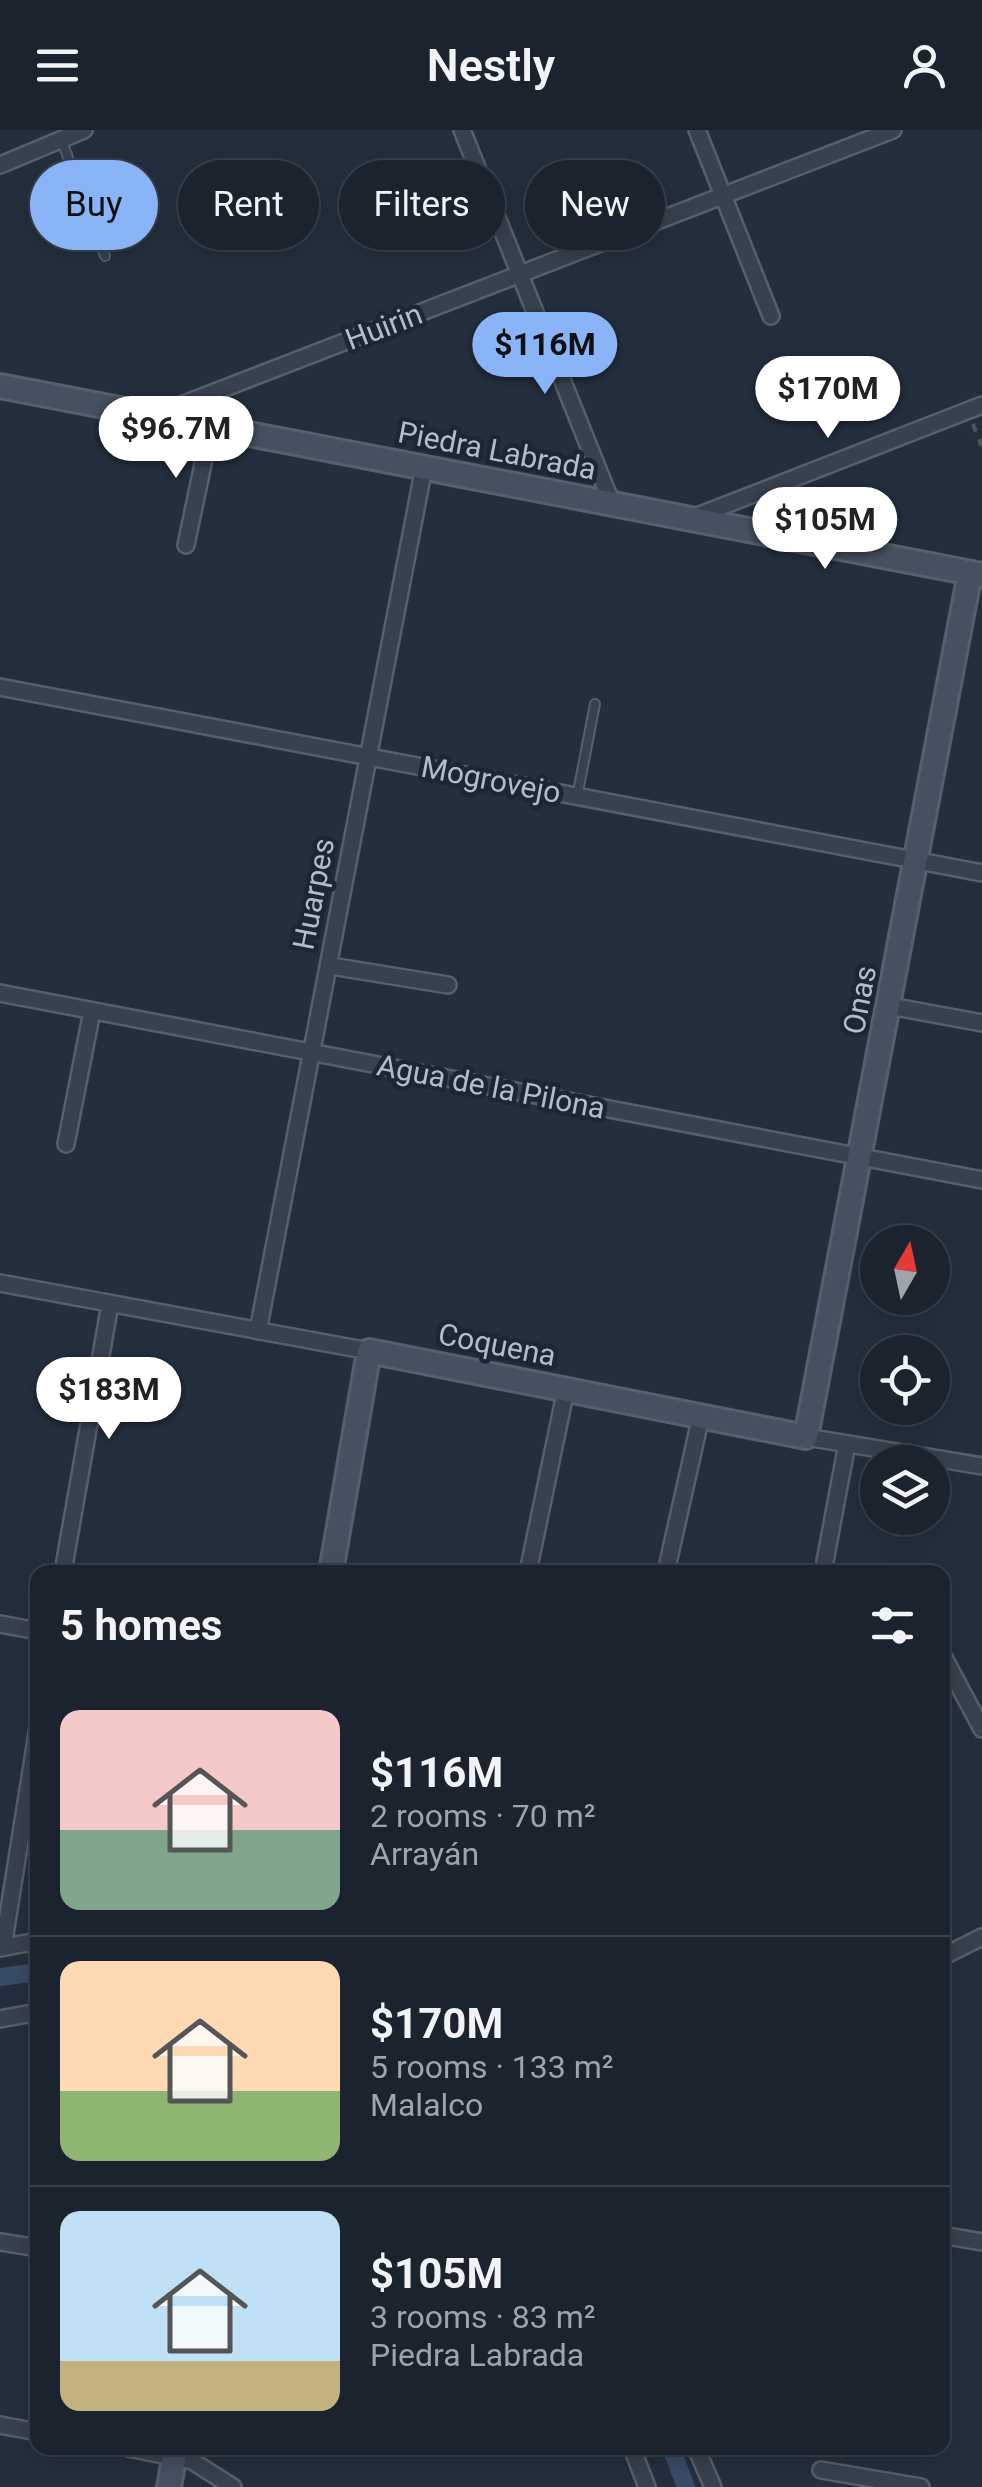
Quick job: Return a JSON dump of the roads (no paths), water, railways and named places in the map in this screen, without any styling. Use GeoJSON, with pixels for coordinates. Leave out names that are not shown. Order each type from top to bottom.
{"type":"FeatureCollection","features":[{"type":"Feature","properties":{"kind":"main road","name":"Piedra Labrada"},"geometry":{"type":"LineString","coordinates":[[0,386],[976,574]]}},
{"type":"Feature","properties":{"kind":"main road","name":"Onas"},"geometry":{"type":"LineString","coordinates":[[806,1437],[976,574]]}},
{"type":"Feature","properties":{"kind":"main road","name":"Coquena"},"geometry":{"type":"LineString","coordinates":[[369,1351],[806,1437]]}},
{"type":"Feature","properties":{"kind":"main road"},"geometry":{"type":"LineString","coordinates":[[333,1565],[369,1351]]}},
{"type":"Feature","properties":{"kind":"main road"},"geometry":{"type":"LineString","coordinates":[[168,2487],[174,2455]]}},
{"type":"Feature","properties":{"kind":"street"},"geometry":{"type":"LineString","coordinates":[[0,165],[84,130]]}},
{"type":"Feature","properties":{"kind":"street"},"geometry":{"type":"LineString","coordinates":[[462,130],[612,504]]}},
{"type":"Feature","properties":{"kind":"street"},"geometry":{"type":"LineString","coordinates":[[697,130],[771,316]]}},
{"type":"Feature","properties":{"kind":"street","name":"Huirin"},"geometry":{"type":"LineString","coordinates":[[155,416],[893,130]]}},
{"type":"Feature","properties":{"kind":"street"},"geometry":{"type":"LineString","coordinates":[[689,519],[975,408]]}},
{"type":"Feature","properties":{"kind":"street"},"geometry":{"type":"LineString","coordinates":[[186,545],[211,426]]}},
{"type":"Feature","properties":{"kind":"street","name":"Huarpes"},"geometry":{"type":"LineString","coordinates":[[258,1331],[424,468]]}},
{"type":"Feature","properties":{"kind":"street","name":"Mogrovejo"},"geometry":{"type":"LineString","coordinates":[[0,687],[982,873]]}},
{"type":"Feature","properties":{"kind":"street"},"geometry":{"type":"LineString","coordinates":[[331,966],[448,986]]}},
{"type":"Feature","properties":{"kind":"street","name":"Agua de la Pilona"},"geometry":{"type":"LineString","coordinates":[[0,993],[982,1180]]}},
{"type":"Feature","properties":{"kind":"street"},"geometry":{"type":"LineString","coordinates":[[890,1006],[982,1023]]}},
{"type":"Feature","properties":{"kind":"street"},"geometry":{"type":"LineString","coordinates":[[66,1144],[92,1011]]}},
{"type":"Feature","properties":{"kind":"street","name":"Coquena"},"geometry":{"type":"LineString","coordinates":[[0,1283],[369,1351]]}},
{"type":"Feature","properties":{"kind":"street"},"geometry":{"type":"LineString","coordinates":[[64,1565],[110,1304]]}},
{"type":"Feature","properties":{"kind":"street"},"geometry":{"type":"LineString","coordinates":[[529,1565],[566,1389]]}},
{"type":"Feature","properties":{"kind":"street"},"geometry":{"type":"LineString","coordinates":[[668,1565],[701,1416]]}},
{"type":"Feature","properties":{"kind":"street","name":"Coquena"},"geometry":{"type":"LineString","coordinates":[[806,1437],[982,1466]]}},
{"type":"Feature","properties":{"kind":"street"},"geometry":{"type":"LineString","coordinates":[[825,1565],[848,1444]]}},
{"type":"Feature","properties":{"kind":"street"},"geometry":{"type":"LineString","coordinates":[[0,1624],[30,1630]]}},
{"type":"Feature","properties":{"kind":"street"},"geometry":{"type":"LineString","coordinates":[[950,1669],[981,1727]]}},
{"type":"Feature","properties":{"kind":"street"},"geometry":{"type":"LineString","coordinates":[[30,1776],[2,1947],[30,1942]]}},
{"type":"Feature","properties":{"kind":"street"},"geometry":{"type":"LineString","coordinates":[[950,1953],[982,1936]]}},
{"type":"Feature","properties":{"kind":"street"},"geometry":{"type":"LineString","coordinates":[[0,2019],[30,2013]]}},
{"type":"Feature","properties":{"kind":"street"},"geometry":{"type":"LineString","coordinates":[[950,2237],[982,2242]]}},
{"type":"Feature","properties":{"kind":"street"},"geometry":{"type":"LineString","coordinates":[[0,2242],[30,2247]]}},
{"type":"Feature","properties":{"kind":"street"},"geometry":{"type":"LineString","coordinates":[[0,2425],[30,2431]]}},
{"type":"Feature","properties":{"kind":"street"},"geometry":{"type":"LineString","coordinates":[[181,2455],[233,2487]]}},
{"type":"Feature","properties":{"kind":"street"},"geometry":{"type":"LineString","coordinates":[[635,2455],[647,2487]]}},
{"type":"Feature","properties":{"kind":"street"},"geometry":{"type":"LineString","coordinates":[[699,2455],[713,2487]]}},
{"type":"Feature","properties":{"kind":"street"},"geometry":{"type":"LineString","coordinates":[[821,2470],[921,2487]]}},
{"type":"Feature","properties":{"kind":"lane"},"geometry":{"type":"LineString","coordinates":[[60,139],[105,256]]}},
{"type":"Feature","properties":{"kind":"lane"},"geometry":{"type":"LineString","coordinates":[[577,796],[595,704]]}},
{"type":"Feature","properties":{"kind":"waterway"},"geometry":{"type":"LineString","coordinates":[[0,1977],[30,1973]]}},
{"type":"Feature","properties":{"kind":"waterway"},"geometry":{"type":"LineString","coordinates":[[674,2455],[686,2487]]}}]}
